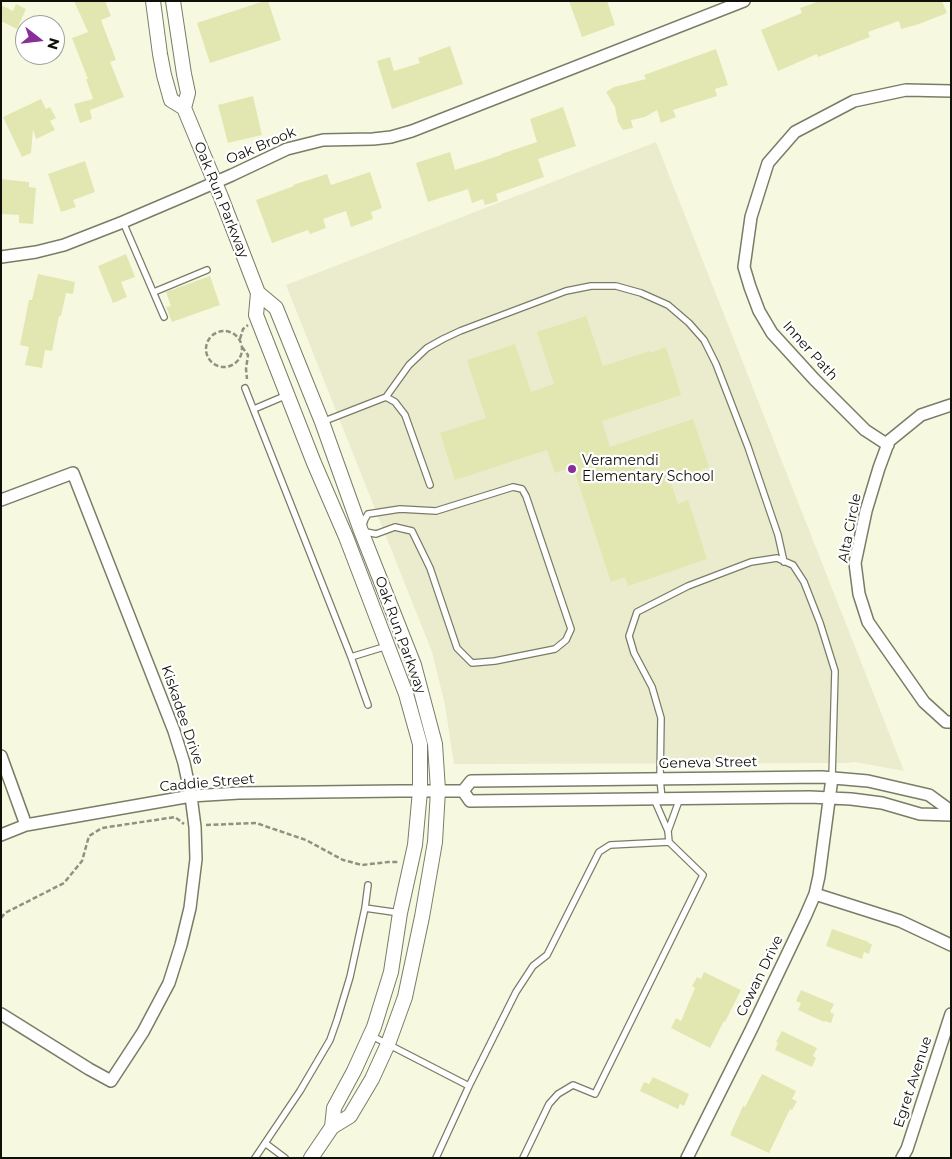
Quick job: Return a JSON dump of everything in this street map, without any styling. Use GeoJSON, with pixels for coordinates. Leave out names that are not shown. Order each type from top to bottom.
{"type":"FeatureCollection","features":[{"type":"Feature","properties":{"kind":"street","name":"Oak Run Parkway"},"geometry":{"type":"LineString","coordinates":[[153,1],[160,54],[171,100],[184,108],[258,293],[256,315],[346,537],[406,694],[420,744],[420,790],[415,845],[400,912],[391,972],[374,1027],[354,1071],[334,1108],[332,1127]]}},
{"type":"Feature","properties":{"kind":"street","name":"Oak Run Parkway"},"geometry":{"type":"LineString","coordinates":[[173,1],[188,93],[184,108]]}},
{"type":"Feature","properties":{"kind":"street","name":"Oak Brook"},"geometry":{"type":"LineString","coordinates":[[1,257],[36,252],[64,245],[123,222],[287,149],[323,140],[373,139],[391,137],[412,131],[744,1]]}},
{"type":"Feature","properties":{"kind":"street","name":"Inner Path"},"geometry":{"type":"LineString","coordinates":[[888,445],[865,430],[814,379],[772,333],[759,312],[744,268],[751,217],[768,163],[795,132],[854,101],[906,90],[951,91]]}},
{"type":"Feature","properties":{"kind":"street"},"geometry":{"type":"LineString","coordinates":[[481,104],[485,116]]}},
{"type":"Feature","properties":{"kind":"street","name":"Oak Run Parkway"},"geometry":{"type":"LineString","coordinates":[[258,293],[276,308],[322,422],[361,531],[414,666],[435,744],[438,790],[435,842],[422,917],[404,997],[388,1044],[372,1079],[350,1116],[332,1127],[311,1158]]}},
{"type":"Feature","properties":{"kind":"street","name":"Alta Circle"},"geometry":{"type":"LineString","coordinates":[[951,405],[921,415],[890,441],[879,468],[866,511],[855,563],[859,594],[868,622],[924,702],[946,722],[951,722]]}},
{"type":"Feature","properties":{"kind":"street","name":"Kiskadee Drive"},"geometry":{"type":"LineString","coordinates":[[1,500],[73,473],[174,732],[184,763],[195,828],[196,860],[190,908],[181,946],[169,983],[143,1032],[111,1081],[89,1070],[1,1014]]}},
{"type":"Feature","properties":{"kind":"street"},"geometry":{"type":"LineString","coordinates":[[346,537],[361,531]]}},
{"type":"Feature","properties":{"kind":"street"},"geometry":{"type":"LineString","coordinates":[[1,756],[26,825]]}},
{"type":"Feature","properties":{"kind":"street","name":"Geneva Street"},"geometry":{"type":"LineString","coordinates":[[463,791],[471,781],[832,778],[868,781],[929,795],[951,811]]}},
{"type":"Feature","properties":{"kind":"street","name":"Cowan Drive"},"geometry":{"type":"LineString","coordinates":[[687,1158],[806,917],[815,894],[832,778]]}},
{"type":"Feature","properties":{"kind":"street","name":"Caddie Street"},"geometry":{"type":"LineString","coordinates":[[1,835],[26,825],[191,796],[238,793],[420,790]]}},
{"type":"Feature","properties":{"kind":"street","name":"Geneva Street"},"geometry":{"type":"LineString","coordinates":[[420,790],[463,791]]}},
{"type":"Feature","properties":{"kind":"street","name":"Geneva Street"},"geometry":{"type":"LineString","coordinates":[[463,791],[470,801],[810,797],[851,799],[882,803],[920,814],[951,815]]}},
{"type":"Feature","properties":{"kind":"street"},"geometry":{"type":"LineString","coordinates":[[815,894],[900,921],[951,945]]}},
{"type":"Feature","properties":{"kind":"street","name":"Egret Avenue"},"geometry":{"type":"LineString","coordinates":[[902,1158],[910,1140],[951,1014]]}},
{"type":"Feature","properties":{"kind":"lane"},"geometry":{"type":"LineString","coordinates":[[123,222],[164,317]]}},
{"type":"Feature","properties":{"kind":"lane"},"geometry":{"type":"LineString","coordinates":[[154,292],[207,270]]}},
{"type":"Feature","properties":{"kind":"lane"},"geometry":{"type":"LineString","coordinates":[[322,422],[386,396],[409,365],[427,348],[460,331],[566,290],[591,286],[616,286],[641,293],[668,305],[689,323],[704,340],[716,364],[748,447],[778,535],[784,562]]}},
{"type":"Feature","properties":{"kind":"lane"},"geometry":{"type":"LineString","coordinates":[[245,388],[351,657],[368,705]]}},
{"type":"Feature","properties":{"kind":"lane"},"geometry":{"type":"LineString","coordinates":[[254,409],[287,395]]}},
{"type":"Feature","properties":{"kind":"lane"},"geometry":{"type":"LineString","coordinates":[[386,396],[395,402],[405,415],[430,485]]}},
{"type":"Feature","properties":{"kind":"lane"},"geometry":{"type":"LineString","coordinates":[[512,487],[522,489],[572,629],[566,640],[555,649],[495,661],[472,663],[458,648],[430,568],[412,531],[395,527],[376,534],[361,531],[368,514],[400,510],[436,510],[512,487]]}},
{"type":"Feature","properties":{"kind":"lane"},"geometry":{"type":"LineString","coordinates":[[523,1158],[549,1104],[558,1094],[573,1085],[595,1094],[703,875],[669,842],[668,831],[658,799],[661,718],[652,687],[634,653],[629,636],[637,612],[688,586],[751,562],[776,558],[793,566],[804,582],[820,623],[835,671],[832,778]]}},
{"type":"Feature","properties":{"kind":"lane"},"geometry":{"type":"LineString","coordinates":[[351,657],[387,646]]}},
{"type":"Feature","properties":{"kind":"lane"},"geometry":{"type":"LineString","coordinates":[[668,831],[680,798]]}},
{"type":"Feature","properties":{"kind":"lane"},"geometry":{"type":"LineString","coordinates":[[436,1158],[469,1086],[516,992],[533,966],[546,955],[599,852],[610,845],[669,842]]}},
{"type":"Feature","properties":{"kind":"lane"},"geometry":{"type":"LineString","coordinates":[[255,1158],[330,1040],[348,984],[365,908],[368,885]]}},
{"type":"Feature","properties":{"kind":"lane"},"geometry":{"type":"LineString","coordinates":[[365,908],[400,912]]}},
{"type":"Feature","properties":{"kind":"lane"},"geometry":{"type":"LineString","coordinates":[[370,1036],[469,1086]]}},
{"type":"Feature","properties":{"kind":"lane"},"geometry":{"type":"LineString","coordinates":[[265,1143],[285,1158]]}},
{"type":"Feature","properties":{"kind":"path"},"geometry":{"type":"LineString","coordinates":[[240,340],[243,329],[249,324]]}},
{"type":"Feature","properties":{"kind":"path"},"geometry":{"type":"LineString","coordinates":[[225,331],[236,335],[242,347],[239,359],[229,366],[223,367],[212,362],[206,351],[209,339],[219,332],[225,331]]}},
{"type":"Feature","properties":{"kind":"path"},"geometry":{"type":"LineString","coordinates":[[242,347],[248,355],[245,388]]}},
{"type":"Feature","properties":{"kind":"shaded area","name":"Veramendi Elementary School"},"geometry":{"type":"Polygon","coordinates":[[[656,142],[904,771],[855,762],[454,764],[445,705],[432,652],[286,285],[656,142]]]}},
{"type":"Feature","properties":{"kind":"building"},"geometry":{"type":"Polygon","coordinates":[[[74,1],[105,1],[111,16],[101,20],[116,60],[110,62],[124,97],[90,110],[92,119],[80,123],[74,104],[93,99],[86,79],[88,79],[72,38],[88,32],[74,1]]]}},
{"type":"Feature","properties":{"kind":"building"},"geometry":{"type":"Polygon","coordinates":[[[268,1],[281,40],[210,63],[197,23],[268,1]]]}},
{"type":"Feature","properties":{"kind":"building"},"geometry":{"type":"Polygon","coordinates":[[[569,1],[607,1],[615,25],[582,37],[569,1]]]}},
{"type":"Feature","properties":{"kind":"building"},"geometry":{"type":"Polygon","coordinates":[[[820,1],[942,1],[947,13],[901,29],[899,21],[868,32],[870,37],[818,57],[817,54],[778,71],[761,30],[802,13],[800,8],[820,1]]]}},
{"type":"Feature","properties":{"kind":"building"},"geometry":{"type":"Polygon","coordinates":[[[16,4],[26,9],[23,15],[15,15],[15,28],[1,21],[1,5],[13,11],[16,4]]]}},
{"type":"Feature","properties":{"kind":"building"},"geometry":{"type":"Polygon","coordinates":[[[450,46],[463,84],[392,109],[377,61],[390,57],[394,71],[420,63],[418,58],[450,46]]]}},
{"type":"Feature","properties":{"kind":"building"},"geometry":{"type":"Polygon","coordinates":[[[716,49],[728,85],[715,89],[717,96],[673,110],[676,117],[661,123],[657,110],[645,117],[631,120],[633,128],[623,130],[618,122],[615,107],[606,92],[614,87],[646,79],[644,75],[716,49]]]}},
{"type":"Feature","properties":{"kind":"building"},"geometry":{"type":"Polygon","coordinates":[[[253,96],[262,135],[228,143],[218,105],[253,96]]]}},
{"type":"Feature","properties":{"kind":"building"},"geometry":{"type":"Polygon","coordinates":[[[41,99],[46,109],[50,107],[56,118],[50,121],[55,130],[36,139],[33,129],[31,153],[22,157],[3,117],[41,99]]]}},
{"type":"Feature","properties":{"kind":"building"},"geometry":{"type":"Polygon","coordinates":[[[563,107],[576,146],[538,159],[544,177],[496,194],[498,201],[485,205],[483,199],[472,203],[468,189],[428,202],[416,163],[450,152],[455,170],[537,142],[530,119],[563,107]]]}},
{"type":"Feature","properties":{"kind":"building"},"geometry":{"type":"Polygon","coordinates":[[[85,161],[95,192],[73,200],[76,207],[61,212],[48,174],[85,161]]]}},
{"type":"Feature","properties":{"kind":"building"},"geometry":{"type":"Polygon","coordinates":[[[370,172],[382,208],[371,212],[373,219],[351,227],[346,211],[323,219],[326,228],[310,234],[308,230],[272,243],[256,200],[327,174],[331,185],[370,172]]]}},
{"type":"Feature","properties":{"kind":"building"},"geometry":{"type":"Polygon","coordinates":[[[1,179],[29,182],[29,187],[36,188],[33,224],[19,223],[19,215],[1,214],[1,179]]]}},
{"type":"Feature","properties":{"kind":"building"},"geometry":{"type":"Polygon","coordinates":[[[126,254],[135,277],[121,282],[127,297],[113,303],[98,266],[126,254]]]}},
{"type":"Feature","properties":{"kind":"building"},"geometry":{"type":"Polygon","coordinates":[[[38,274],[75,282],[73,294],[66,293],[52,351],[45,350],[42,368],[25,365],[29,347],[20,345],[29,300],[32,300],[38,274]]]}},
{"type":"Feature","properties":{"kind":"building"},"geometry":{"type":"Polygon","coordinates":[[[210,276],[220,305],[172,322],[166,307],[171,306],[166,292],[210,276]]]}},
{"type":"Feature","properties":{"kind":"building"},"geometry":{"type":"Polygon","coordinates":[[[586,316],[603,366],[666,347],[681,395],[602,421],[610,447],[693,419],[709,467],[670,480],[678,504],[688,500],[707,559],[628,586],[625,577],[611,582],[573,467],[555,473],[547,450],[455,480],[440,433],[486,418],[467,360],[515,344],[531,392],[554,384],[537,332],[586,316]]]}},
{"type":"Feature","properties":{"kind":"building"},"geometry":{"type":"Polygon","coordinates":[[[832,929],[872,944],[869,954],[864,952],[862,959],[826,946],[832,929]]]}},
{"type":"Feature","properties":{"kind":"building"},"geometry":{"type":"Polygon","coordinates":[[[704,972],[741,990],[710,1048],[671,1028],[676,1018],[681,1021],[695,988],[692,986],[697,977],[701,979],[704,972]]]}},
{"type":"Feature","properties":{"kind":"building"},"geometry":{"type":"Polygon","coordinates":[[[801,990],[834,1004],[830,1012],[834,1014],[831,1023],[824,1022],[798,1010],[801,1003],[796,1001],[801,990]]]}},
{"type":"Feature","properties":{"kind":"building"},"geometry":{"type":"Polygon","coordinates":[[[782,1031],[817,1048],[813,1056],[816,1058],[812,1067],[775,1050],[778,1043],[776,1042],[782,1031]]]}},
{"type":"Feature","properties":{"kind":"building"},"geometry":{"type":"Polygon","coordinates":[[[762,1074],[796,1091],[792,1099],[797,1101],[792,1110],[790,1109],[769,1153],[730,1135],[743,1106],[745,1107],[762,1074]]]}},
{"type":"Feature","properties":{"kind":"building"},"geometry":{"type":"Polygon","coordinates":[[[653,1077],[689,1094],[684,1106],[680,1104],[678,1109],[640,1091],[644,1082],[649,1084],[653,1077]]]}},
{"type":"Feature","properties":{"kind":"place","name":"Veramendi Elementary School"},"geometry":{"type":"Point","coordinates":[572,469]}}]}
